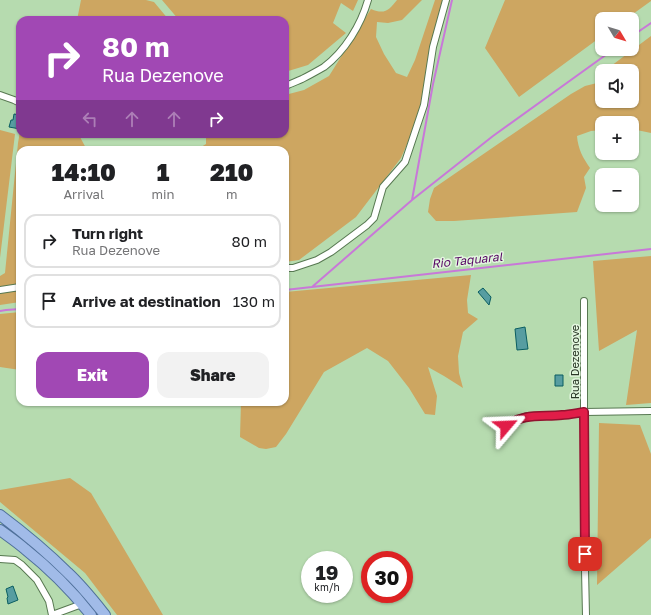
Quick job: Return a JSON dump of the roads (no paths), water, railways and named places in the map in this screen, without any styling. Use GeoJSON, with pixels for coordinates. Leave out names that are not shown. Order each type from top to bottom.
{"type":"FeatureCollection","features":[{"type":"Feature","properties":{"kind":"main road"},"geometry":{"type":"LineString","coordinates":[[0,515],[38,545],[67,572],[105,615]]}},
{"type":"Feature","properties":{"kind":"main road"},"geometry":{"type":"LineString","coordinates":[[0,530],[42,563],[64,584],[91,615]]}},
{"type":"Feature","properties":{"kind":"street"},"geometry":{"type":"LineString","coordinates":[[289,84],[310,75],[335,57],[349,40],[357,26],[368,0]]}},
{"type":"Feature","properties":{"kind":"street"},"geometry":{"type":"LineString","coordinates":[[289,268],[317,260],[331,252],[374,218],[383,187],[405,162],[424,105],[433,47],[446,0]]}},
{"type":"Feature","properties":{"kind":"street"},"geometry":{"type":"LineString","coordinates":[[0,95],[16,101]]}},
{"type":"Feature","properties":{"kind":"street"},"geometry":{"type":"LineString","coordinates":[[0,290],[16,288]]}},
{"type":"Feature","properties":{"kind":"street","name":"Rua Dezenove"},"geometry":{"type":"LineString","coordinates":[[584,301],[584,523],[586,615]]}},
{"type":"Feature","properties":{"kind":"street"},"geometry":{"type":"LineString","coordinates":[[506,426],[527,416],[562,415],[584,412],[651,411]]}},
{"type":"Feature","properties":{"kind":"street"},"geometry":{"type":"LineString","coordinates":[[0,559],[15,560],[37,580],[49,601],[52,615],[82,604]]}},
{"type":"Feature","properties":{"kind":"waterway"},"geometry":{"type":"LineString","coordinates":[[312,287],[412,200],[433,84],[452,0]]}},
{"type":"Feature","properties":{"kind":"waterway"},"geometry":{"type":"LineString","coordinates":[[639,31],[651,23]]}},
{"type":"Feature","properties":{"kind":"waterway"},"geometry":{"type":"LineString","coordinates":[[412,200],[493,136],[604,56]]}},
{"type":"Feature","properties":{"kind":"waterway","name":"Rio Taquaral"},"geometry":{"type":"LineString","coordinates":[[289,290],[651,249]]}},
{"type":"Feature","properties":{"kind":"waterway","name":"Rio Taquaral"},"geometry":{"type":"LineString","coordinates":[[0,311],[16,309]]}}]}
